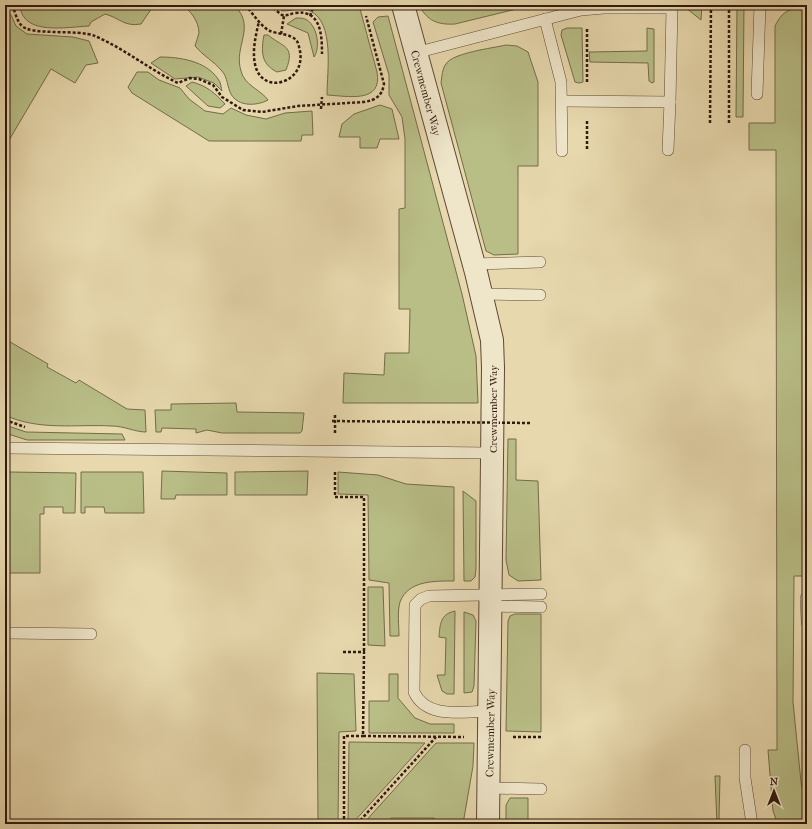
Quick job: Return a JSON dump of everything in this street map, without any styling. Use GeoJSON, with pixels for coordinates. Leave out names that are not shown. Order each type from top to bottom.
{"type":"FeatureCollection","features":[{"type":"Feature","properties":{"kind":"street","name":"Crewmember Way"},"geometry":{"type":"LineString","coordinates":[[403,5],[474,264],[492,340],[488,824]]}},
{"type":"Feature","properties":{"kind":"lane"},"geometry":{"type":"LineString","coordinates":[[758,94],[760,5]]}},
{"type":"Feature","properties":{"kind":"lane"},"geometry":{"type":"LineString","coordinates":[[416,53],[546,19],[587,10],[604,8],[672,8],[668,150]]}},
{"type":"Feature","properties":{"kind":"lane"},"geometry":{"type":"LineString","coordinates":[[546,19],[562,82],[562,150]]}},
{"type":"Feature","properties":{"kind":"lane"},"geometry":{"type":"LineString","coordinates":[[563,102],[670,102]]}},
{"type":"Feature","properties":{"kind":"lane"},"geometry":{"type":"LineString","coordinates":[[474,264],[540,262]]}},
{"type":"Feature","properties":{"kind":"lane"},"geometry":{"type":"LineString","coordinates":[[481,294],[540,295]]}},
{"type":"Feature","properties":{"kind":"lane"},"geometry":{"type":"LineString","coordinates":[[5,448],[492,453]]}},
{"type":"Feature","properties":{"kind":"lane"},"geometry":{"type":"LineString","coordinates":[[491,600],[541,594]]}},
{"type":"Feature","properties":{"kind":"lane"},"geometry":{"type":"LineString","coordinates":[[490,711],[435,711],[421,704],[414,692],[415,605],[421,599],[429,596],[491,600],[541,607]]}},
{"type":"Feature","properties":{"kind":"lane"},"geometry":{"type":"LineString","coordinates":[[806,598],[807,622]]}},
{"type":"Feature","properties":{"kind":"lane"},"geometry":{"type":"LineString","coordinates":[[5,633],[91,634]]}},
{"type":"Feature","properties":{"kind":"lane"},"geometry":{"type":"LineString","coordinates":[[745,750],[745,778],[752,824]]}},
{"type":"Feature","properties":{"kind":"lane"},"geometry":{"type":"LineString","coordinates":[[489,788],[541,789]]}},
{"type":"Feature","properties":{"kind":"path"},"geometry":{"type":"LineString","coordinates":[[5,7],[12,5],[21,26],[26,29],[40,32],[78,32],[95,35],[133,55],[178,84],[190,78],[199,79],[213,85],[222,97],[243,110],[262,112],[289,107],[372,101],[379,97],[383,91],[382,77],[366,16]]}},
{"type":"Feature","properties":{"kind":"path"},"geometry":{"type":"LineString","coordinates":[[245,5],[268,30],[295,39],[298,43],[301,61],[294,75],[288,80],[270,82],[262,78],[255,63],[255,46],[259,21]]}},
{"type":"Feature","properties":{"kind":"path"},"geometry":{"type":"LineString","coordinates":[[269,5],[278,14],[284,16],[295,13],[310,16],[316,20],[321,29],[322,54]]}},
{"type":"Feature","properties":{"kind":"path"},"geometry":{"type":"LineString","coordinates":[[310,16],[314,5]]}},
{"type":"Feature","properties":{"kind":"path"},"geometry":{"type":"LineString","coordinates":[[710,123],[711,5]]}},
{"type":"Feature","properties":{"kind":"path"},"geometry":{"type":"LineString","coordinates":[[729,5],[729,123]]}},
{"type":"Feature","properties":{"kind":"path"},"geometry":{"type":"LineString","coordinates":[[587,10],[587,150]]}},
{"type":"Feature","properties":{"kind":"path"},"geometry":{"type":"LineString","coordinates":[[281,34],[284,16]]}},
{"type":"Feature","properties":{"kind":"path"},"geometry":{"type":"LineString","coordinates":[[321,109],[322,97]]}},
{"type":"Feature","properties":{"kind":"path"},"geometry":{"type":"LineString","coordinates":[[335,413],[335,497],[364,497],[364,652]]}},
{"type":"Feature","properties":{"kind":"path"},"geometry":{"type":"LineString","coordinates":[[332,421],[531,423]]}},
{"type":"Feature","properties":{"kind":"path"},"geometry":{"type":"LineString","coordinates":[[344,824],[344,736],[363,736]]}},
{"type":"Feature","properties":{"kind":"path"},"geometry":{"type":"LineString","coordinates":[[357,824],[436,736]]}},
{"type":"Feature","properties":{"kind":"green space"},"geometry":{"type":"Polygon","coordinates":[[[154,5],[141,24],[135,25],[126,23],[105,14],[91,22],[89,26],[47,28],[37,26],[29,22],[23,16],[20,6],[154,5]]]}},
{"type":"Feature","properties":{"kind":"green space"},"geometry":{"type":"Polygon","coordinates":[[[180,5],[234,5],[241,13],[244,21],[239,62],[241,71],[249,84],[268,100],[248,104],[234,98],[222,71],[195,46],[199,29],[190,12],[180,5]]]}},
{"type":"Feature","properties":{"kind":"green space"},"geometry":{"type":"Polygon","coordinates":[[[275,5],[359,5],[377,72],[375,89],[369,94],[362,96],[353,97],[327,95],[328,48],[323,26],[318,17],[307,10],[300,9],[282,11],[275,5]]]}},
{"type":"Feature","properties":{"kind":"green space"},"geometry":{"type":"Polygon","coordinates":[[[419,5],[533,5],[455,24],[443,24],[429,18],[419,5]]]}},
{"type":"Feature","properties":{"kind":"green space"},"geometry":{"type":"Polygon","coordinates":[[[686,5],[702,5],[701,20],[686,8],[686,5]]]}},
{"type":"Feature","properties":{"kind":"green space"},"geometry":{"type":"Polygon","coordinates":[[[737,5],[744,5],[743,117],[736,117],[737,5]]]}},
{"type":"Feature","properties":{"kind":"green space"},"geometry":{"type":"Polygon","coordinates":[[[807,8],[807,576],[794,576],[793,702],[801,782],[807,811],[804,824],[782,824],[776,819],[773,811],[768,750],[777,750],[776,150],[749,150],[749,123],[775,123],[775,26],[784,13],[792,9],[807,8]]]}},
{"type":"Feature","properties":{"kind":"green space"},"geometry":{"type":"Polygon","coordinates":[[[5,12],[11,15],[16,26],[27,34],[73,37],[89,41],[98,63],[86,65],[75,83],[51,69],[5,147],[5,12]]]}},
{"type":"Feature","properties":{"kind":"green space"},"geometry":{"type":"Polygon","coordinates":[[[388,16],[462,294],[476,356],[478,403],[343,403],[344,373],[384,375],[385,353],[409,353],[410,309],[399,309],[399,209],[405,208],[405,139],[402,117],[389,95],[389,75],[373,22],[378,17],[388,16]]]}},
{"type":"Feature","properties":{"kind":"green space"},"geometry":{"type":"Polygon","coordinates":[[[296,18],[304,19],[309,22],[315,31],[317,36],[317,48],[314,57],[308,33],[287,24],[296,18]]]}},
{"type":"Feature","properties":{"kind":"green space"},"geometry":{"type":"Polygon","coordinates":[[[567,28],[582,28],[583,82],[575,82],[561,35],[562,30],[567,28]]]}},
{"type":"Feature","properties":{"kind":"green space"},"geometry":{"type":"Polygon","coordinates":[[[647,28],[654,29],[654,82],[652,83],[649,81],[648,63],[590,62],[589,52],[647,51],[647,28]]]}},
{"type":"Feature","properties":{"kind":"green space"},"geometry":{"type":"Polygon","coordinates":[[[264,35],[268,35],[288,51],[289,62],[286,70],[277,72],[265,61],[263,57],[264,35]]]}},
{"type":"Feature","properties":{"kind":"green space"},"geometry":{"type":"Polygon","coordinates":[[[506,45],[517,46],[528,52],[538,82],[538,166],[518,166],[518,254],[494,255],[486,251],[441,83],[442,73],[446,64],[450,60],[464,54],[506,45]]]}},
{"type":"Feature","properties":{"kind":"green space"},"geometry":{"type":"Polygon","coordinates":[[[160,57],[184,59],[200,64],[213,73],[219,80],[222,91],[214,83],[198,77],[175,79],[151,63],[160,57]]]}},
{"type":"Feature","properties":{"kind":"green space"},"geometry":{"type":"Polygon","coordinates":[[[137,72],[148,72],[159,80],[180,88],[189,99],[205,111],[223,114],[231,108],[246,115],[266,119],[285,113],[312,111],[313,135],[302,135],[301,141],[209,141],[132,93],[128,87],[137,72]]]}},
{"type":"Feature","properties":{"kind":"green space"},"geometry":{"type":"Polygon","coordinates":[[[192,82],[210,90],[225,104],[220,108],[208,106],[186,86],[192,82]]]}},
{"type":"Feature","properties":{"kind":"green space"},"geometry":{"type":"Polygon","coordinates":[[[380,105],[392,109],[399,139],[380,139],[377,148],[360,148],[360,137],[339,137],[342,124],[354,114],[380,105]]]}},
{"type":"Feature","properties":{"kind":"green space"},"geometry":{"type":"Polygon","coordinates":[[[5,339],[48,364],[47,367],[76,383],[79,380],[127,409],[145,410],[146,432],[116,426],[44,425],[18,420],[5,415],[5,339]]]}},
{"type":"Feature","properties":{"kind":"green space"},"geometry":{"type":"Polygon","coordinates":[[[236,403],[237,412],[304,413],[302,431],[300,433],[222,433],[207,430],[196,433],[196,429],[162,428],[161,432],[156,432],[155,410],[171,410],[171,404],[236,403]]]}},
{"type":"Feature","properties":{"kind":"green space"},"geometry":{"type":"Polygon","coordinates":[[[5,425],[26,432],[122,434],[125,440],[27,440],[5,433],[5,425]]]}},
{"type":"Feature","properties":{"kind":"green space"},"geometry":{"type":"Polygon","coordinates":[[[508,439],[516,439],[516,480],[538,481],[541,580],[518,581],[509,575],[506,560],[508,439]]]}},
{"type":"Feature","properties":{"kind":"green space"},"geometry":{"type":"Polygon","coordinates":[[[162,471],[227,473],[227,495],[176,495],[175,499],[161,499],[162,471]]]}},
{"type":"Feature","properties":{"kind":"green space"},"geometry":{"type":"Polygon","coordinates":[[[308,471],[307,495],[235,495],[235,472],[308,471]]]}},
{"type":"Feature","properties":{"kind":"green space"},"geometry":{"type":"Polygon","coordinates":[[[10,472],[76,473],[75,513],[63,513],[63,507],[44,507],[44,514],[40,514],[40,573],[5,573],[5,474],[10,472]]]}},
{"type":"Feature","properties":{"kind":"green space"},"geometry":{"type":"Polygon","coordinates":[[[81,472],[143,472],[144,513],[105,513],[104,507],[85,507],[85,513],[81,513],[81,472]]]}},
{"type":"Feature","properties":{"kind":"green space"},"geometry":{"type":"Polygon","coordinates":[[[338,472],[378,475],[406,484],[454,487],[454,581],[423,583],[409,589],[400,602],[398,619],[399,636],[390,636],[389,583],[369,580],[368,495],[338,494],[338,472]]]}},
{"type":"Feature","properties":{"kind":"green space"},"geometry":{"type":"Polygon","coordinates":[[[463,491],[476,501],[476,569],[475,577],[471,581],[464,581],[463,491]]]}},
{"type":"Feature","properties":{"kind":"green space"},"geometry":{"type":"Polygon","coordinates":[[[368,587],[383,587],[385,646],[368,645],[368,587]]]}},
{"type":"Feature","properties":{"kind":"green space"},"geometry":{"type":"Polygon","coordinates":[[[455,611],[454,694],[447,694],[442,691],[437,675],[445,675],[446,638],[439,637],[439,633],[444,617],[450,612],[455,611]]]}},
{"type":"Feature","properties":{"kind":"green space"},"geometry":{"type":"Polygon","coordinates":[[[464,612],[473,615],[476,621],[474,686],[472,692],[464,693],[464,612]]]}},
{"type":"Feature","properties":{"kind":"green space"},"geometry":{"type":"Polygon","coordinates":[[[515,614],[541,614],[541,732],[506,731],[508,621],[510,616],[515,614]]]}},
{"type":"Feature","properties":{"kind":"green space"},"geometry":{"type":"Polygon","coordinates":[[[317,673],[354,674],[356,731],[339,732],[338,824],[318,824],[317,673]]]}},
{"type":"Feature","properties":{"kind":"green space"},"geometry":{"type":"Polygon","coordinates":[[[389,674],[398,674],[398,698],[415,718],[430,724],[454,724],[454,733],[369,733],[369,701],[389,701],[389,674]]]}},
{"type":"Feature","properties":{"kind":"green space"},"geometry":{"type":"Polygon","coordinates":[[[349,742],[425,743],[352,824],[348,824],[349,742]]]}},
{"type":"Feature","properties":{"kind":"green space"},"geometry":{"type":"Polygon","coordinates":[[[436,743],[474,743],[473,766],[463,824],[435,824],[434,818],[391,818],[385,824],[363,824],[436,743]]]}},
{"type":"Feature","properties":{"kind":"green space"},"geometry":{"type":"Polygon","coordinates":[[[715,776],[720,776],[719,819],[721,824],[717,824],[715,776]]]}},
{"type":"Feature","properties":{"kind":"green space"},"geometry":{"type":"Polygon","coordinates":[[[510,798],[528,798],[528,824],[506,824],[506,805],[510,798]]]}}]}
